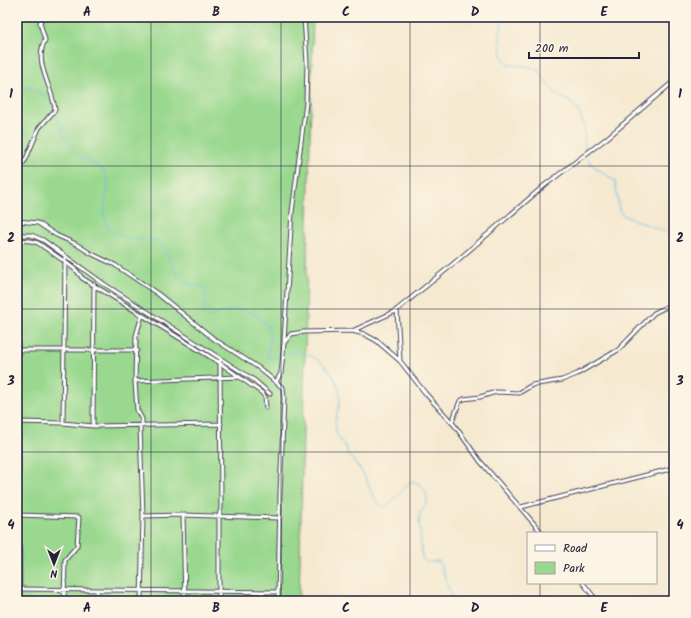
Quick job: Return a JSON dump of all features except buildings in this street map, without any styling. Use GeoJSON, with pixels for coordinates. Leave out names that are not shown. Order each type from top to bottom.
{"type":"FeatureCollection","features":[{"type":"Feature","properties":{"kind":"street"},"geometry":{"type":"LineString","coordinates":[[17,172],[29,154],[39,128],[55,110],[53,96],[41,59],[42,48],[46,40],[40,23],[42,17]]}},
{"type":"Feature","properties":{"kind":"street"},"geometry":{"type":"LineString","coordinates":[[276,382],[281,373],[292,218],[306,103],[307,63],[304,17]]}},
{"type":"Feature","properties":{"kind":"street"},"geometry":{"type":"LineString","coordinates":[[352,330],[397,310],[452,266],[545,185],[607,138],[674,81]]}},
{"type":"Feature","properties":{"kind":"street"},"geometry":{"type":"LineString","coordinates":[[17,221],[38,223],[56,235],[76,244],[115,266],[158,294],[214,339],[259,368],[276,382],[284,392],[278,601]]}},
{"type":"Feature","properties":{"kind":"street"},"geometry":{"type":"LineString","coordinates":[[17,235],[37,237],[121,294],[254,380],[270,394]]}},
{"type":"Feature","properties":{"kind":"street"},"geometry":{"type":"LineString","coordinates":[[20,601],[18,515],[17,240],[34,241],[77,271],[82,278],[220,362],[262,393],[265,397],[266,408]]}},
{"type":"Feature","properties":{"kind":"street"},"geometry":{"type":"LineString","coordinates":[[54,254],[57,250]]}},
{"type":"Feature","properties":{"kind":"street"},"geometry":{"type":"LineString","coordinates":[[63,423],[64,261],[66,256]]}},
{"type":"Feature","properties":{"kind":"street"},"geometry":{"type":"LineString","coordinates":[[93,426],[94,284]]}},
{"type":"Feature","properties":{"kind":"street"},"geometry":{"type":"LineString","coordinates":[[119,300],[121,294]]}},
{"type":"Feature","properties":{"kind":"street"},"geometry":{"type":"LineString","coordinates":[[452,422],[460,401],[464,399],[480,397],[496,392],[520,393],[532,385],[562,380],[577,374],[618,350],[654,313],[674,304]]}},
{"type":"Feature","properties":{"kind":"street"},"geometry":{"type":"LineString","coordinates":[[397,310],[400,361]]}},
{"type":"Feature","properties":{"kind":"street"},"geometry":{"type":"LineString","coordinates":[[141,601],[143,516],[142,419],[137,410],[135,381],[137,350],[136,336],[142,315]]}},
{"type":"Feature","properties":{"kind":"street"},"geometry":{"type":"LineString","coordinates":[[284,343],[291,334],[295,332],[352,330],[364,334],[377,342],[400,361],[426,394],[452,422],[480,460],[541,532]]}},
{"type":"Feature","properties":{"kind":"street"},"geometry":{"type":"LineString","coordinates":[[18,350],[137,350]]}},
{"type":"Feature","properties":{"kind":"street"},"geometry":{"type":"LineString","coordinates":[[219,601],[219,516],[221,508],[220,358]]}},
{"type":"Feature","properties":{"kind":"street"},"geometry":{"type":"LineString","coordinates":[[135,381],[240,377]]}},
{"type":"Feature","properties":{"kind":"street"},"geometry":{"type":"LineString","coordinates":[[18,422],[63,423],[93,426],[221,424]]}},
{"type":"Feature","properties":{"kind":"street"},"geometry":{"type":"LineString","coordinates":[[521,507],[674,468]]}},
{"type":"Feature","properties":{"kind":"street"},"geometry":{"type":"LineString","coordinates":[[18,515],[79,517],[77,546],[65,560],[64,601]]}},
{"type":"Feature","properties":{"kind":"street"},"geometry":{"type":"LineString","coordinates":[[143,516],[183,515],[280,518]]}},
{"type":"Feature","properties":{"kind":"street"},"geometry":{"type":"LineString","coordinates":[[183,515],[185,601]]}},
{"type":"Feature","properties":{"kind":"street"},"geometry":{"type":"LineString","coordinates":[[584,584],[597,601]]}},
{"type":"Feature","properties":{"kind":"street"},"geometry":{"type":"LineString","coordinates":[[19,589],[278,592]]}},
{"type":"Feature","properties":{"kind":"street"},"geometry":{"type":"LineString","coordinates":[[97,590],[97,601]]}},
{"type":"Feature","properties":{"kind":"street"},"geometry":{"type":"LineString","coordinates":[[262,592],[262,601]]}},
{"type":"Feature","properties":{"kind":"green space"},"geometry":{"type":"Polygon","coordinates":[[[17,17],[313,17],[299,601],[17,601],[17,17]]]}},
{"type":"Feature","properties":{"kind":"waterway"},"geometry":{"type":"LineString","coordinates":[[502,17],[500,42],[504,59],[508,65],[526,66],[538,70],[556,94],[577,108],[584,125],[585,153]]}},
{"type":"Feature","properties":{"kind":"waterway"},"geometry":{"type":"LineString","coordinates":[[17,72],[21,85],[47,96],[52,104]]}},
{"type":"Feature","properties":{"kind":"waterway"},"geometry":{"type":"LineString","coordinates":[[55,111],[68,143],[82,158],[101,168],[106,175],[108,186],[104,212],[106,221],[110,228],[124,237],[158,241],[183,281],[190,285],[204,286],[206,302],[203,312],[206,316],[213,316],[235,309],[249,312],[261,318],[269,329],[270,335],[268,356],[271,358],[281,356]]}},
{"type":"Feature","properties":{"kind":"waterway"},"geometry":{"type":"LineString","coordinates":[[586,156],[591,164],[615,181],[619,210],[624,216],[674,235]]}},
{"type":"Feature","properties":{"kind":"waterway"},"geometry":{"type":"LineString","coordinates":[[286,353],[305,353],[314,357],[329,370],[335,379],[340,398],[335,422],[338,438],[346,447],[348,455],[358,466],[380,506],[384,508],[410,482],[416,482],[422,487],[427,497],[425,506],[419,518],[422,558],[426,562],[439,561],[453,601]]}}]}
